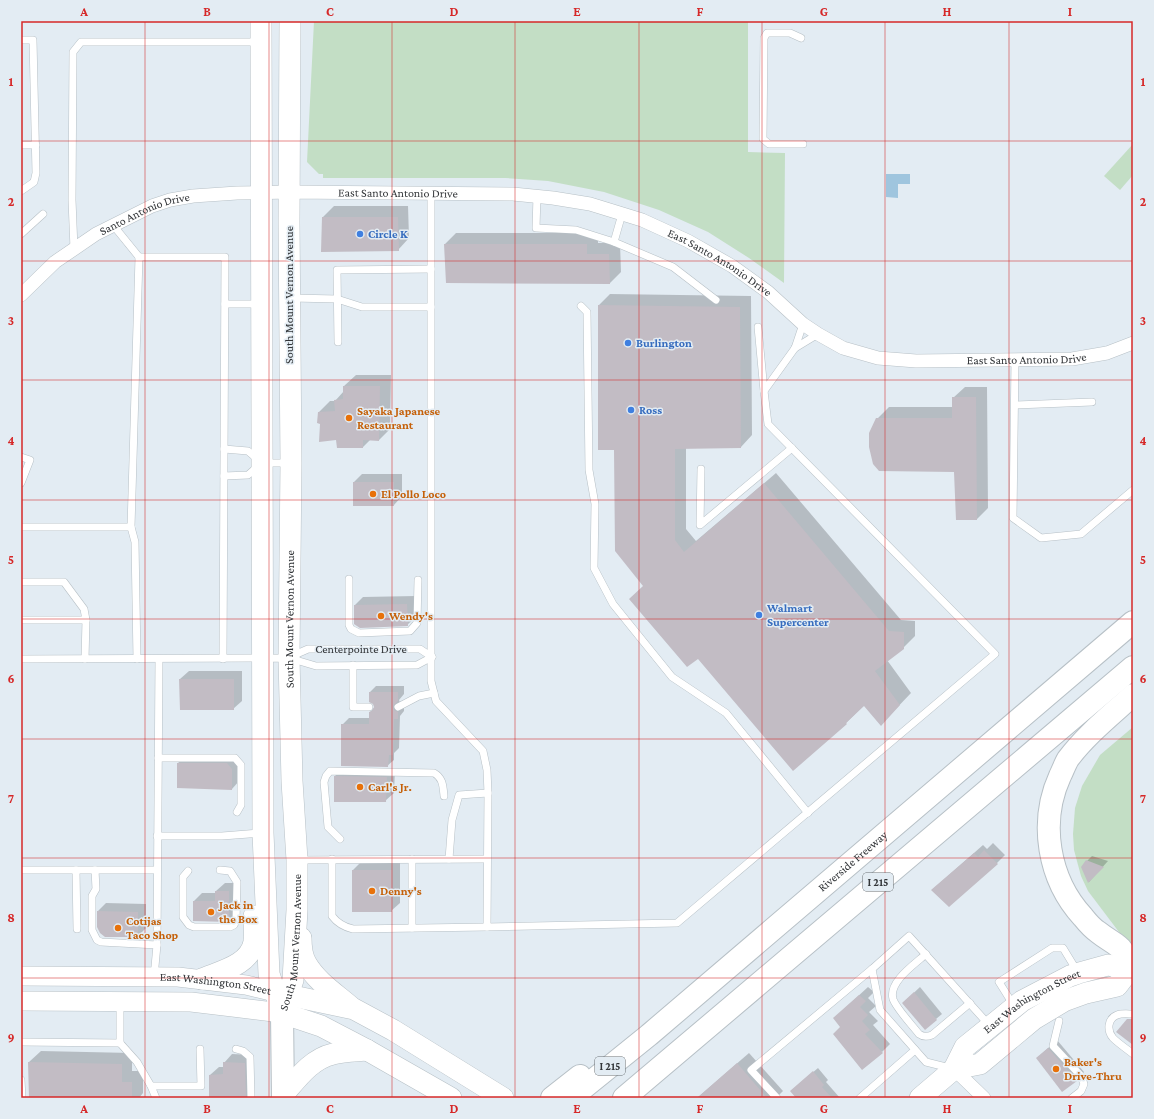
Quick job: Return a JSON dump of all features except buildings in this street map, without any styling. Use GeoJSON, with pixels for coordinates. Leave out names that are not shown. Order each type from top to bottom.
{"type":"FeatureCollection","features":[{"type":"Feature","properties":{"kind":"highway","name":"Riverside Freeway"},"geometry":{"type":"LineString","coordinates":[[571,1098],[650,1035],[1133,622]]}},
{"type":"Feature","properties":{"kind":"highway","name":"I 215"},"geometry":{"type":"LineString","coordinates":[[624,1098],[1133,667]]}},
{"type":"Feature","properties":{"kind":"highway"},"geometry":{"type":"LineString","coordinates":[[1131,970],[1126,956],[1117,944],[1098,932],[1082,917],[1065,894],[1055,870],[1049,844],[1049,816],[1054,790],[1067,760],[1087,736],[1133,695]]}},
{"type":"Feature","properties":{"kind":"highway"},"geometry":{"type":"LineString","coordinates":[[282,1000],[283,1096]]}},
{"type":"Feature","properties":{"kind":"highway"},"geometry":{"type":"LineString","coordinates":[[552,1098],[588,1069],[650,1035]]}},
{"type":"Feature","properties":{"kind":"highway"},"geometry":{"type":"LineString","coordinates":[[628,1098],[647,1079]]}},
{"type":"Feature","properties":{"kind":"main road","name":"South Mount Vernon Avenue"},"geometry":{"type":"LineString","coordinates":[[261,21],[263,833],[269,974],[282,1000]]}},
{"type":"Feature","properties":{"kind":"main road","name":"South Mount Vernon Avenue"},"geometry":{"type":"LineString","coordinates":[[282,1000],[293,980],[297,910],[297,860],[292,781],[289,658],[290,21]]}},
{"type":"Feature","properties":{"kind":"main road"},"geometry":{"type":"LineString","coordinates":[[202,979],[238,963],[245,959],[250,953],[254,941],[255,887],[265,864]]}},
{"type":"Feature","properties":{"kind":"main road"},"geometry":{"type":"LineString","coordinates":[[297,910],[301,928],[301,946],[305,962],[316,976],[354,1009]]}},
{"type":"Feature","properties":{"kind":"main road","name":"East Washington Street"},"geometry":{"type":"LineString","coordinates":[[920,1098],[954,1069],[965,1047],[991,1027],[1021,1016],[1034,1019],[1064,1001],[1082,983],[1117,986],[1131,970]]}},
{"type":"Feature","properties":{"kind":"main road","name":"East Washington Street"},"geometry":{"type":"LineString","coordinates":[[21,976],[178,977],[246,985],[282,1000],[321,1026],[367,1050],[451,1098]]}},
{"type":"Feature","properties":{"kind":"main road","name":"East Washington Street"},"geometry":{"type":"LineString","coordinates":[[21,1000],[191,1002],[282,1000],[354,1009],[393,1030],[503,1098]]}},
{"type":"Feature","properties":{"kind":"main road","name":"East Washington Street"},"geometry":{"type":"LineString","coordinates":[[954,1069],[980,1064],[1021,1016]]}},
{"type":"Feature","properties":{"kind":"main road"},"geometry":{"type":"LineString","coordinates":[[283,1096],[303,1072],[323,1057],[334,1053],[367,1050]]}},
{"type":"Feature","properties":{"kind":"street","name":"Santo Antonio Drive"},"geometry":{"type":"LineString","coordinates":[[21,294],[55,262],[96,234],[152,206],[170,200],[192,196],[290,192]]}},
{"type":"Feature","properties":{"kind":"street","name":"East Santo Antonio Drive"},"geometry":{"type":"LineString","coordinates":[[290,192],[513,194],[590,204],[642,220],[688,240],[732,266],[768,292],[803,324],[818,334],[843,348],[878,358],[916,361],[1072,359],[1107,353],[1133,343]]}},
{"type":"Feature","properties":{"kind":"street"},"geometry":{"type":"LineString","coordinates":[[954,1069],[984,1098]]}},
{"type":"Feature","properties":{"kind":"lane"},"geometry":{"type":"LineString","coordinates":[[801,38],[790,33],[767,33],[764,38],[763,139],[769,144],[804,144]]}},
{"type":"Feature","properties":{"kind":"lane"},"geometry":{"type":"LineString","coordinates":[[21,40],[33,40],[36,145],[36,173],[34,182],[21,191]]}},
{"type":"Feature","properties":{"kind":"lane"},"geometry":{"type":"LineString","coordinates":[[74,249],[72,200],[73,52],[81,42],[261,42]]}},
{"type":"Feature","properties":{"kind":"lane"},"geometry":{"type":"LineString","coordinates":[[21,145],[36,145]]}},
{"type":"Feature","properties":{"kind":"lane"},"geometry":{"type":"LineString","coordinates":[[431,193],[431,681],[436,701],[482,751],[487,770],[487,927]]}},
{"type":"Feature","properties":{"kind":"lane"},"geometry":{"type":"LineString","coordinates":[[537,196],[536,228],[576,230],[614,242],[673,267],[716,300]]}},
{"type":"Feature","properties":{"kind":"lane"},"geometry":{"type":"LineString","coordinates":[[21,234],[43,214]]}},
{"type":"Feature","properties":{"kind":"lane"},"geometry":{"type":"LineString","coordinates":[[614,242],[622,214]]}},
{"type":"Feature","properties":{"kind":"lane"},"geometry":{"type":"LineString","coordinates":[[113,225],[139,257],[131,527],[136,542],[137,659]]}},
{"type":"Feature","properties":{"kind":"lane"},"geometry":{"type":"LineString","coordinates":[[139,257],[225,257],[223,659]]}},
{"type":"Feature","properties":{"kind":"lane"},"geometry":{"type":"LineString","coordinates":[[338,342],[337,270],[431,269]]}},
{"type":"Feature","properties":{"kind":"lane"},"geometry":{"type":"LineString","coordinates":[[289,298],[337,299],[362,307],[431,307]]}},
{"type":"Feature","properties":{"kind":"lane"},"geometry":{"type":"LineString","coordinates":[[225,304],[262,304]]}},
{"type":"Feature","properties":{"kind":"lane"},"geometry":{"type":"LineString","coordinates":[[581,306],[587,312],[589,470],[595,504],[594,568],[613,604],[672,678],[726,713],[808,813]]}},
{"type":"Feature","properties":{"kind":"lane"},"geometry":{"type":"LineString","coordinates":[[764,391],[795,348],[803,324]]}},
{"type":"Feature","properties":{"kind":"lane"},"geometry":{"type":"LineString","coordinates":[[332,859],[332,916],[336,922],[353,930],[677,923],[995,654],[768,424],[758,327]]}},
{"type":"Feature","properties":{"kind":"lane"},"geometry":{"type":"LineString","coordinates":[[795,348],[818,334]]}},
{"type":"Feature","properties":{"kind":"lane"},"geometry":{"type":"LineString","coordinates":[[1015,360],[1013,518],[1041,538],[1080,534],[1133,490]]}},
{"type":"Feature","properties":{"kind":"lane"},"geometry":{"type":"LineString","coordinates":[[1015,406],[1092,402]]}},
{"type":"Feature","properties":{"kind":"lane"},"geometry":{"type":"LineString","coordinates":[[701,469],[700,525],[792,448]]}},
{"type":"Feature","properties":{"kind":"lane"},"geometry":{"type":"LineString","coordinates":[[224,449],[248,451],[262,463],[290,463]]}},
{"type":"Feature","properties":{"kind":"lane"},"geometry":{"type":"LineString","coordinates":[[21,457],[30,460],[21,483]]}},
{"type":"Feature","properties":{"kind":"lane"},"geometry":{"type":"LineString","coordinates":[[224,476],[248,476],[262,463]]}},
{"type":"Feature","properties":{"kind":"lane"},"geometry":{"type":"LineString","coordinates":[[21,527],[131,527]]}},
{"type":"Feature","properties":{"kind":"lane"},"geometry":{"type":"LineString","coordinates":[[349,579],[349,625],[351,629],[359,634],[410,631],[414,628],[417,624],[418,580]]}},
{"type":"Feature","properties":{"kind":"lane"},"geometry":{"type":"LineString","coordinates":[[21,582],[64,582],[84,608],[86,620],[85,659]]}},
{"type":"Feature","properties":{"kind":"lane"},"geometry":{"type":"LineString","coordinates":[[21,620],[86,620]]}},
{"type":"Feature","properties":{"kind":"lane","name":"Centerpointe Drive"},"geometry":{"type":"LineString","coordinates":[[21,659],[289,658],[316,666],[417,665],[432,657],[420,649],[308,649],[289,658]]}},
{"type":"Feature","properties":{"kind":"lane"},"geometry":{"type":"LineString","coordinates":[[154,977],[157,945],[159,659]]}},
{"type":"Feature","properties":{"kind":"lane"},"geometry":{"type":"LineString","coordinates":[[353,665],[353,707],[369,707]]}},
{"type":"Feature","properties":{"kind":"lane"},"geometry":{"type":"LineString","coordinates":[[398,707],[419,696],[434,693]]}},
{"type":"Feature","properties":{"kind":"lane"},"geometry":{"type":"LineString","coordinates":[[158,758],[235,758],[241,765],[241,805],[237,812]]}},
{"type":"Feature","properties":{"kind":"lane"},"geometry":{"type":"LineString","coordinates":[[340,839],[328,827],[324,782],[330,771],[434,773],[439,776],[443,784],[444,796]]}},
{"type":"Feature","properties":{"kind":"lane"},"geometry":{"type":"LineString","coordinates":[[449,859],[452,820],[459,795],[488,792]]}},
{"type":"Feature","properties":{"kind":"lane"},"geometry":{"type":"LineString","coordinates":[[157,836],[222,836],[263,833]]}},
{"type":"Feature","properties":{"kind":"lane"},"geometry":{"type":"LineString","coordinates":[[412,859],[412,928]]}},
{"type":"Feature","properties":{"kind":"lane"},"geometry":{"type":"LineString","coordinates":[[297,860],[488,859]]}},
{"type":"Feature","properties":{"kind":"lane"},"geometry":{"type":"LineString","coordinates":[[21,870],[157,870]]}},
{"type":"Feature","properties":{"kind":"lane"},"geometry":{"type":"LineString","coordinates":[[76,870],[77,929]]}},
{"type":"Feature","properties":{"kind":"lane"},"geometry":{"type":"LineString","coordinates":[[95,870],[96,889],[92,896],[92,930],[97,940],[101,942],[157,945]]}},
{"type":"Feature","properties":{"kind":"lane"},"geometry":{"type":"LineString","coordinates":[[188,870],[183,877],[183,917],[186,922],[194,927],[230,927],[234,925],[236,921],[237,882],[230,870],[220,870]]}},
{"type":"Feature","properties":{"kind":"lane"},"geometry":{"type":"LineString","coordinates":[[777,1098],[751,1070],[910,936],[991,1027]]}},
{"type":"Feature","properties":{"kind":"lane"},"geometry":{"type":"LineString","coordinates":[[1021,1016],[999,982],[1052,948],[1063,948],[1082,983]]}},
{"type":"Feature","properties":{"kind":"lane"},"geometry":{"type":"LineString","coordinates":[[926,954],[901,976],[892,988],[892,998],[895,1004],[919,1034],[922,1036],[932,1035],[970,1003]]}},
{"type":"Feature","properties":{"kind":"lane"},"geometry":{"type":"LineString","coordinates":[[872,969],[880,1010],[926,1062],[954,1069]]}},
{"type":"Feature","properties":{"kind":"lane"},"geometry":{"type":"LineString","coordinates":[[120,1001],[120,1043],[137,1062],[156,1098]]}},
{"type":"Feature","properties":{"kind":"lane"},"geometry":{"type":"LineString","coordinates":[[1133,1014],[1118,1015],[1112,1019],[1108,1028],[1113,1038],[1133,1054]]}},
{"type":"Feature","properties":{"kind":"lane"},"geometry":{"type":"LineString","coordinates":[[1059,1020],[1053,1046],[1081,1076],[1084,1084],[1081,1091],[1072,1098]]}},
{"type":"Feature","properties":{"kind":"lane"},"geometry":{"type":"LineString","coordinates":[[21,1042],[120,1043]]}},
{"type":"Feature","properties":{"kind":"lane"},"geometry":{"type":"LineString","coordinates":[[151,1086],[200,1086],[200,1049]]}},
{"type":"Feature","properties":{"kind":"lane"},"geometry":{"type":"LineString","coordinates":[[236,1049],[243,1051],[250,1057],[251,1098]]}},
{"type":"Feature","properties":{"kind":"lane"},"geometry":{"type":"LineString","coordinates":[[860,1098],[915,1050]]}},
{"type":"Feature","properties":{"kind":"lane"},"geometry":{"type":"LineString","coordinates":[[21,1080],[22,1098]]}},
{"type":"Feature","properties":{"kind":"green space"},"geometry":{"type":"Polygon","coordinates":[[[314,21],[748,21],[748,152],[785,153],[784,283],[749,258],[708,232],[659,210],[604,192],[548,181],[506,178],[323,178],[323,174],[319,174],[307,162],[314,21]]]}},
{"type":"Feature","properties":{"kind":"green space"},"geometry":{"type":"Polygon","coordinates":[[[1133,144],[1133,175],[1120,190],[1104,176],[1133,144]]]}},
{"type":"Feature","properties":{"kind":"green space"},"geometry":{"type":"Polygon","coordinates":[[[1133,727],[1133,943],[1125,940],[1088,891],[1081,876],[1074,850],[1073,834],[1075,808],[1082,786],[1100,755],[1133,727]]]}},
{"type":"Feature","properties":{"kind":"water"},"geometry":{"type":"Polygon","coordinates":[[[886,174],[910,174],[910,184],[898,184],[898,198],[886,197],[886,174]]]}},
{"type":"Feature","properties":{"kind":"place","name":"Circle K"},"geometry":{"type":"Point","coordinates":[360,234]}},
{"type":"Feature","properties":{"kind":"place","name":"Burlington"},"geometry":{"type":"Point","coordinates":[628,343]}},
{"type":"Feature","properties":{"kind":"place","name":"Ross"},"geometry":{"type":"Point","coordinates":[631,410]}},
{"type":"Feature","properties":{"kind":"place","name":"Sayaka Japanese Restaurant"},"geometry":{"type":"Point","coordinates":[349,418]}},
{"type":"Feature","properties":{"kind":"place","name":"El Pollo Loco"},"geometry":{"type":"Point","coordinates":[373,494]}},
{"type":"Feature","properties":{"kind":"place","name":"Walmart Supercenter"},"geometry":{"type":"Point","coordinates":[759,615]}},
{"type":"Feature","properties":{"kind":"place","name":"Wendy's"},"geometry":{"type":"Point","coordinates":[381,616]}},
{"type":"Feature","properties":{"kind":"place","name":"Carl's Jr."},"geometry":{"type":"Point","coordinates":[360,787]}},
{"type":"Feature","properties":{"kind":"place","name":"Denny's"},"geometry":{"type":"Point","coordinates":[372,891]}},
{"type":"Feature","properties":{"kind":"place","name":"Jack in the Box"},"geometry":{"type":"Point","coordinates":[211,912]}},
{"type":"Feature","properties":{"kind":"place","name":"Cotijas Taco Shop"},"geometry":{"type":"Point","coordinates":[118,928]}},
{"type":"Feature","properties":{"kind":"place","name":"Baker's Drive-Thru"},"geometry":{"type":"Point","coordinates":[1056,1069]}}]}
